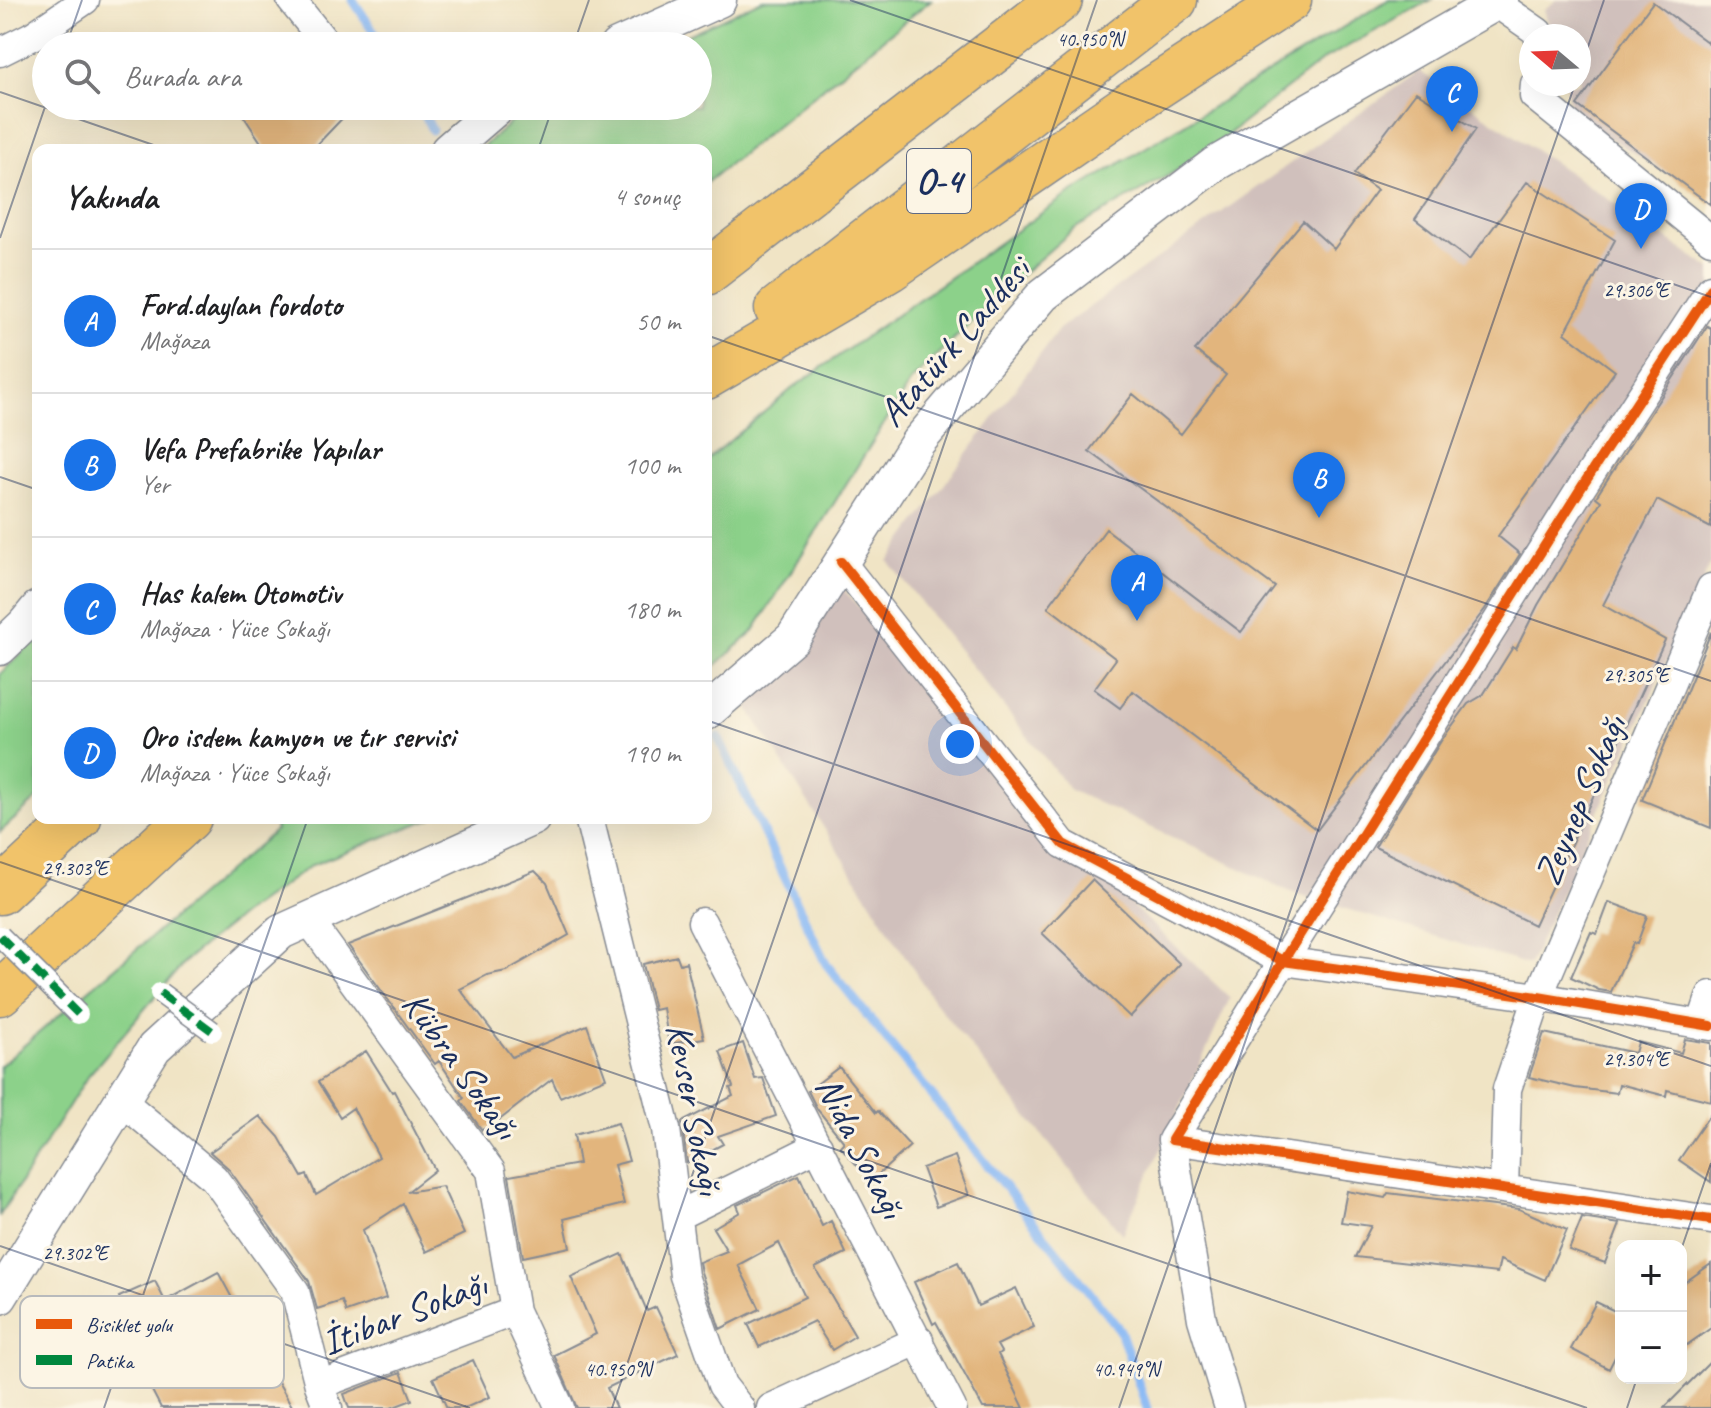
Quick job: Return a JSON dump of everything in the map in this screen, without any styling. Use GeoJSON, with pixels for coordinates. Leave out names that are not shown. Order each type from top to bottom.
{"type":"FeatureCollection","features":[{"type":"Feature","properties":{"kind":"highway","name":"O-4"},"geometry":{"type":"LineString","coordinates":[[712,268],[1060,0]]}},
{"type":"Feature","properties":{"kind":"highway","name":"O-4"},"geometry":{"type":"LineString","coordinates":[[712,361],[880,227],[1175,0]]}},
{"type":"Feature","properties":{"kind":"highway"},"geometry":{"type":"LineString","coordinates":[[712,373],[890,269],[1142,96],[1289,0]]}},
{"type":"Feature","properties":{"kind":"highway"},"geometry":{"type":"LineString","coordinates":[[0,892],[73,824]]}},
{"type":"Feature","properties":{"kind":"highway"},"geometry":{"type":"LineString","coordinates":[[0,993],[183,824]]}},
{"type":"Feature","properties":{"kind":"street"},"geometry":{"type":"LineString","coordinates":[[38,32],[85,0]]}},
{"type":"Feature","properties":{"kind":"street"},"geometry":{"type":"LineString","coordinates":[[291,0],[317,32]]}},
{"type":"Feature","properties":{"kind":"street"},"geometry":{"type":"LineString","coordinates":[[648,32],[719,0]]}},
{"type":"Feature","properties":{"kind":"street"},"geometry":{"type":"LineString","coordinates":[[1498,2],[1527,24]]}},
{"type":"Feature","properties":{"kind":"street","name":"Atatürk Caddesi"},"geometry":{"type":"LineString","coordinates":[[712,708],[793,638],[918,442],[1043,295],[1215,164],[1498,2]]}},
{"type":"Feature","properties":{"kind":"street"},"geometry":{"type":"LineString","coordinates":[[0,52],[32,36]]}},
{"type":"Feature","properties":{"kind":"street"},"geometry":{"type":"LineString","coordinates":[[1534,96],[1711,240]]}},
{"type":"Feature","properties":{"kind":"street"},"geometry":{"type":"LineString","coordinates":[[455,144],[483,120]]}},
{"type":"Feature","properties":{"kind":"street"},"geometry":{"type":"LineString","coordinates":[[1229,1408],[1202,1319],[1172,1140],[1427,731],[1711,289]]}},
{"type":"Feature","properties":{"kind":"street"},"geometry":{"type":"LineString","coordinates":[[841,562],[1063,844],[1283,961],[1538,997],[1706,1026],[1711,995]]}},
{"type":"Feature","properties":{"kind":"street","name":"Zeynep Sokağı"},"geometry":{"type":"LineString","coordinates":[[1504,1189],[1507,1089],[1538,997],[1711,588]]}},
{"type":"Feature","properties":{"kind":"street"},"geometry":{"type":"LineString","coordinates":[[0,648],[32,615]]}},
{"type":"Feature","properties":{"kind":"street"},"geometry":{"type":"LineString","coordinates":[[0,1297],[154,1048],[281,932],[520,824]]}},
{"type":"Feature","properties":{"kind":"street","name":"Kevser Sokağı"},"geometry":{"type":"LineString","coordinates":[[590,824],[666,1129],[684,1276],[722,1385],[740,1408]]}},
{"type":"Feature","properties":{"kind":"street","name":"Kübra Sokağı"},"geometry":{"type":"LineString","coordinates":[[308,919],[491,1171],[515,1311],[560,1408]]}},
{"type":"Feature","properties":{"kind":"street","name":"Nida Sokağı"},"geometry":{"type":"LineString","coordinates":[[702,922],[952,1408]]}},
{"type":"Feature","properties":{"kind":"street"},"geometry":{"type":"LineString","coordinates":[[0,936],[78,1014]]}},
{"type":"Feature","properties":{"kind":"street"},"geometry":{"type":"LineString","coordinates":[[160,993],[212,1031]]}},
{"type":"Feature","properties":{"kind":"street"},"geometry":{"type":"LineString","coordinates":[[122,1101],[214,1178],[295,1291],[324,1397]]}},
{"type":"Feature","properties":{"kind":"street"},"geometry":{"type":"LineString","coordinates":[[1172,1140],[1711,1220]]}},
{"type":"Feature","properties":{"kind":"street"},"geometry":{"type":"LineString","coordinates":[[677,1216],[818,1146]]}},
{"type":"Feature","properties":{"kind":"street","name":"İtibar Sokağı"},"geometry":{"type":"LineString","coordinates":[[324,1397],[515,1311]]}},
{"type":"Feature","properties":{"kind":"street"},"geometry":{"type":"LineString","coordinates":[[771,1408],[919,1340]]}},
{"type":"Feature","properties":{"kind":"shaded area"},"geometry":{"type":"Polygon","coordinates":[[[1557,0],[1711,0],[1711,199],[1573,116],[1568,96],[1591,96],[1591,24],[1548,24],[1544,9],[1557,0]]]}},
{"type":"Feature","properties":{"kind":"shaded area"},"geometry":{"type":"Polygon","coordinates":[[[1419,71],[1711,269],[1711,563],[1529,965],[1291,892],[1070,790],[888,561],[1059,329],[1419,71]]]}},
{"type":"Feature","properties":{"kind":"shaded area"},"geometry":{"type":"Polygon","coordinates":[[[842,588],[1064,841],[1230,998],[1122,1234],[933,1000],[748,708],[842,588]]]}},
{"type":"Feature","properties":{"kind":"green space"},"geometry":{"type":"Polygon","coordinates":[[[762,0],[931,0],[712,178],[712,144],[486,144],[513,120],[712,120],[712,32],[694,32],[762,0]]]}},
{"type":"Feature","properties":{"kind":"green space"},"geometry":{"type":"Polygon","coordinates":[[[1388,0],[1431,0],[1323,60],[1197,159],[1074,229],[1004,290],[911,381],[753,632],[712,669],[712,456],[794,387],[1063,198],[1388,0]]]}},
{"type":"Feature","properties":{"kind":"green space"},"geometry":{"type":"Polygon","coordinates":[[[32,643],[32,803],[0,832],[0,674],[32,643]]]}},
{"type":"Feature","properties":{"kind":"green space"},"geometry":{"type":"Polygon","coordinates":[[[275,824],[417,824],[312,865],[187,959],[87,1077],[0,1215],[0,1066],[276,830],[275,824]]]}},
{"type":"Feature","properties":{"kind":"building"},"geometry":{"type":"Polygon","coordinates":[[[1653,2],[1711,45],[1711,205],[1577,105],[1584,96],[1591,96],[1591,86],[1653,2]]]}},
{"type":"Feature","properties":{"kind":"building"},"geometry":{"type":"Polygon","coordinates":[[[1416,92],[1476,129],[1415,219],[1469,260],[1527,182],[1615,240],[1565,333],[1615,371],[1498,536],[1520,554],[1485,609],[1317,830],[1133,691],[1120,708],[1094,689],[1116,659],[1048,607],[1106,529],[1241,632],[1275,587],[1089,451],[1133,394],[1181,434],[1226,375],[1195,350],[1303,221],[1334,249],[1377,190],[1354,174],[1416,92]]]}},
{"type":"Feature","properties":{"kind":"building"},"geometry":{"type":"Polygon","coordinates":[[[246,120],[341,120],[318,144],[262,144],[246,120]]]}},
{"type":"Feature","properties":{"kind":"building"},"geometry":{"type":"Polygon","coordinates":[[[1707,326],[1711,328],[1711,528],[1657,500],[1603,605],[1665,640],[1534,925],[1375,847],[1441,741],[1468,704],[1483,695],[1513,647],[1516,649],[1538,605],[1601,501],[1596,497],[1707,326]]]}},
{"type":"Feature","properties":{"kind":"building"},"geometry":{"type":"Polygon","coordinates":[[[1711,632],[1711,828],[1642,800],[1711,632]]]}},
{"type":"Feature","properties":{"kind":"building"},"geometry":{"type":"Polygon","coordinates":[[[535,871],[547,883],[569,935],[506,971],[487,975],[460,989],[512,1057],[587,1025],[606,1078],[560,1097],[552,1079],[493,1125],[482,1130],[461,1101],[464,1098],[439,1061],[435,1064],[348,945],[535,871]]]}},
{"type":"Feature","properties":{"kind":"building"},"geometry":{"type":"Polygon","coordinates":[[[1092,880],[1180,964],[1130,1017],[1042,933],[1092,880]]]}},
{"type":"Feature","properties":{"kind":"building"},"geometry":{"type":"Polygon","coordinates":[[[1609,902],[1647,916],[1637,944],[1633,943],[1611,992],[1571,977],[1591,932],[1597,934],[1609,902]]]}},
{"type":"Feature","properties":{"kind":"building"},"geometry":{"type":"Polygon","coordinates":[[[677,956],[680,964],[686,962],[704,1038],[669,1044],[663,1008],[654,1010],[643,964],[677,956]]]}},
{"type":"Feature","properties":{"kind":"building"},"geometry":{"type":"Polygon","coordinates":[[[1544,1033],[1635,1053],[1638,1042],[1681,1053],[1685,1039],[1711,1043],[1711,1101],[1667,1090],[1666,1096],[1619,1084],[1617,1093],[1575,1088],[1529,1077],[1544,1033]]]}},
{"type":"Feature","properties":{"kind":"building"},"geometry":{"type":"Polygon","coordinates":[[[743,1043],[755,1079],[763,1078],[776,1116],[718,1136],[723,1144],[687,1163],[682,1122],[733,1096],[730,1088],[733,1087],[720,1051],[743,1043]]]}},
{"type":"Feature","properties":{"kind":"building"},"geometry":{"type":"Polygon","coordinates":[[[366,1051],[394,1091],[435,1170],[407,1192],[442,1186],[464,1234],[426,1252],[403,1204],[363,1230],[386,1298],[346,1312],[342,1301],[317,1309],[309,1281],[228,1168],[210,1152],[260,1116],[279,1137],[302,1177],[307,1175],[316,1195],[379,1157],[353,1108],[340,1117],[318,1082],[366,1051]]]}},
{"type":"Feature","properties":{"kind":"building"},"geometry":{"type":"Polygon","coordinates":[[[839,1067],[876,1113],[878,1111],[910,1146],[871,1181],[840,1146],[844,1142],[817,1109],[808,1091],[839,1067]]]}},
{"type":"Feature","properties":{"kind":"building"},"geometry":{"type":"Polygon","coordinates":[[[1711,1113],[1711,1182],[1679,1160],[1711,1113]]]}},
{"type":"Feature","properties":{"kind":"building"},"geometry":{"type":"Polygon","coordinates":[[[618,1123],[629,1161],[614,1165],[624,1204],[564,1219],[570,1247],[523,1257],[509,1176],[579,1164],[574,1135],[618,1123]]]}},
{"type":"Feature","properties":{"kind":"building"},"geometry":{"type":"Polygon","coordinates":[[[955,1156],[969,1195],[936,1207],[922,1168],[955,1156]]]}},
{"type":"Feature","properties":{"kind":"building"},"geometry":{"type":"Polygon","coordinates":[[[799,1175],[822,1226],[831,1221],[846,1253],[815,1268],[855,1336],[832,1350],[814,1321],[759,1347],[748,1324],[805,1297],[779,1243],[738,1265],[760,1309],[720,1329],[699,1262],[727,1251],[713,1228],[740,1212],[737,1205],[799,1175]]]}},
{"type":"Feature","properties":{"kind":"building"},"geometry":{"type":"Polygon","coordinates":[[[1347,1191],[1385,1198],[1388,1193],[1519,1209],[1567,1230],[1545,1280],[1500,1260],[1497,1273],[1355,1257],[1371,1226],[1341,1222],[1347,1191]]]}},
{"type":"Feature","properties":{"kind":"building"},"geometry":{"type":"Polygon","coordinates":[[[1582,1218],[1620,1224],[1605,1263],[1569,1250],[1582,1218]]]}},
{"type":"Feature","properties":{"kind":"building"},"geometry":{"type":"Polygon","coordinates":[[[622,1254],[647,1311],[656,1307],[678,1354],[607,1388],[616,1408],[577,1408],[554,1355],[596,1334],[571,1277],[622,1254]]]}},
{"type":"Feature","properties":{"kind":"building"},"geometry":{"type":"Polygon","coordinates":[[[958,1262],[978,1306],[1016,1288],[1034,1327],[997,1345],[1001,1352],[998,1354],[1024,1408],[983,1408],[936,1322],[933,1324],[914,1282],[958,1262]]]}},
{"type":"Feature","properties":{"kind":"building"},"geometry":{"type":"Polygon","coordinates":[[[1711,1264],[1711,1328],[1687,1345],[1687,1312],[1687,1281],[1711,1264]]]}},
{"type":"Feature","properties":{"kind":"building"},"geometry":{"type":"Polygon","coordinates":[[[218,1272],[231,1296],[174,1296],[218,1272]]]}},
{"type":"Feature","properties":{"kind":"building"},"geometry":{"type":"Polygon","coordinates":[[[155,1281],[162,1296],[121,1296],[155,1281]]]}},
{"type":"Feature","properties":{"kind":"building"},"geometry":{"type":"Polygon","coordinates":[[[1596,1302],[1615,1311],[1615,1357],[1609,1369],[1571,1349],[1596,1302]]]}},
{"type":"Feature","properties":{"kind":"building"},"geometry":{"type":"Polygon","coordinates":[[[473,1360],[490,1397],[465,1408],[447,1408],[433,1378],[473,1360]]]}},
{"type":"Feature","properties":{"kind":"building"},"geometry":{"type":"Polygon","coordinates":[[[1711,1361],[1711,1408],[1664,1408],[1711,1361]]]}},
{"type":"Feature","properties":{"kind":"building"},"geometry":{"type":"Polygon","coordinates":[[[401,1372],[412,1400],[391,1408],[349,1408],[344,1394],[401,1372]]]}},
{"type":"Feature","properties":{"kind":"building"},"geometry":{"type":"Polygon","coordinates":[[[151,1388],[282,1388],[293,1408],[161,1408],[151,1388]]]}},
{"type":"Feature","properties":{"kind":"waterway"},"geometry":{"type":"LineString","coordinates":[[353,0],[374,32]]}},
{"type":"Feature","properties":{"kind":"waterway"},"geometry":{"type":"LineString","coordinates":[[427,120],[432,130]]}},
{"type":"Feature","properties":{"kind":"waterway"},"geometry":{"type":"LineString","coordinates":[[718,737],[826,964],[1120,1330],[1147,1408]]}},
{"type":"Feature","properties":{"kind":"marked path"},"geometry":{"type":"LineString","coordinates":[[0,936],[78,1014]]}},
{"type":"Feature","properties":{"kind":"marked path"},"geometry":{"type":"LineString","coordinates":[[160,993],[212,1031]]}},
{"type":"Feature","properties":{"kind":"cycle path"},"geometry":{"type":"LineString","coordinates":[[1711,289],[1583,485],[1283,961],[1538,997],[1711,1026]]}},
{"type":"Feature","properties":{"kind":"cycle path"},"geometry":{"type":"LineString","coordinates":[[841,562],[1063,844],[1283,961],[1172,1140],[1711,1220]]}},
{"type":"Feature","properties":{"kind":"place","name":"Has kalem Otomotiv"},"geometry":{"type":"Point","coordinates":[1452,132]}},
{"type":"Feature","properties":{"kind":"place","name":"Oro isdem kamyon ve tır servisi"},"geometry":{"type":"Point","coordinates":[1641,249]}},
{"type":"Feature","properties":{"kind":"place","name":"Vefa Prefabrike Yapılar"},"geometry":{"type":"Point","coordinates":[1319,518]}},
{"type":"Feature","properties":{"kind":"place","name":"Ford.daylan fordoto"},"geometry":{"type":"Point","coordinates":[1137,621]}}]}
